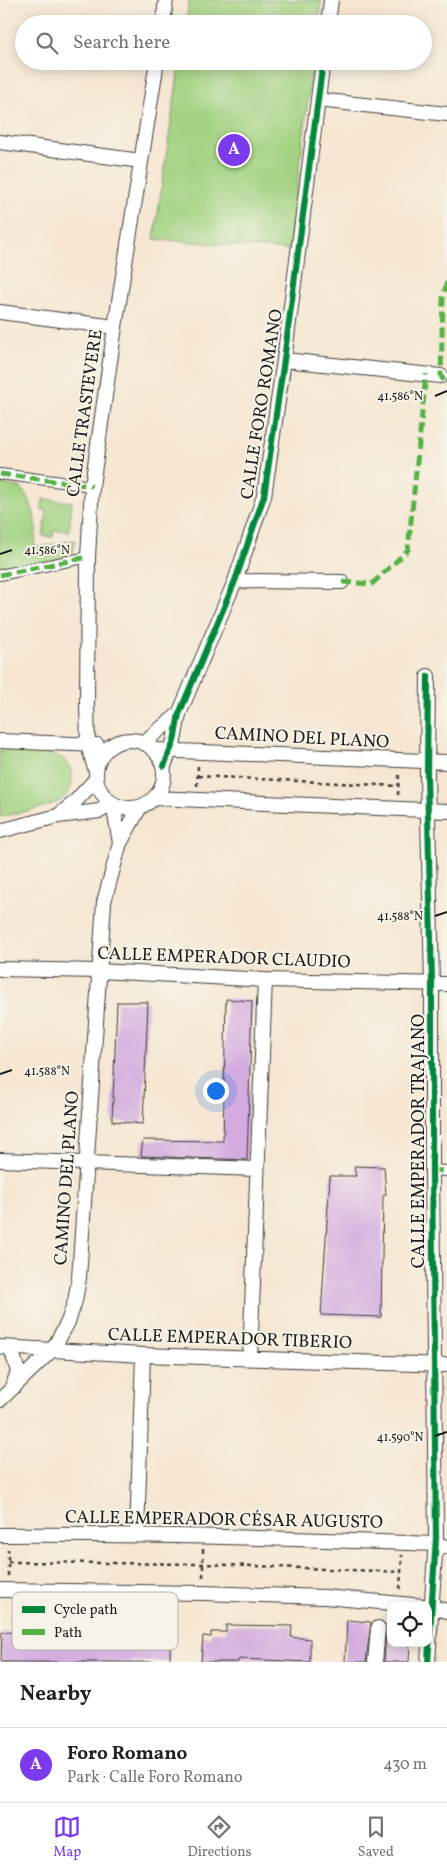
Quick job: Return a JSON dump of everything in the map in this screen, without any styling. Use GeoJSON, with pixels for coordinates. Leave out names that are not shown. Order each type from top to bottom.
{"type":"FeatureCollection","features":[{"type":"Feature","properties":{"kind":"street"},"geometry":{"type":"LineString","coordinates":[[163,0],[163,15]]}},
{"type":"Feature","properties":{"kind":"street"},"geometry":{"type":"LineString","coordinates":[[329,15],[331,0]]}},
{"type":"Feature","properties":{"kind":"street","name":"CALLE TRASTEVERE"},"geometry":{"type":"LineString","coordinates":[[96,776],[88,745],[86,644],[92,486],[114,327],[156,70]]}},
{"type":"Feature","properties":{"kind":"street","name":"CALLE FORO ROMANO"},"geometry":{"type":"LineString","coordinates":[[164,766],[171,750],[179,714],[236,581],[264,496],[284,360],[322,70]]}},
{"type":"Feature","properties":{"kind":"street"},"geometry":{"type":"LineString","coordinates":[[318,100],[447,114]]}},
{"type":"Feature","properties":{"kind":"street"},"geometry":{"type":"LineString","coordinates":[[0,142],[141,161]]}},
{"type":"Feature","properties":{"kind":"street"},"geometry":{"type":"LineString","coordinates":[[0,312],[114,327]]}},
{"type":"Feature","properties":{"kind":"street"},"geometry":{"type":"LineString","coordinates":[[284,360],[441,376]]}},
{"type":"Feature","properties":{"kind":"street"},"geometry":{"type":"LineString","coordinates":[[0,474],[92,486]]}},
{"type":"Feature","properties":{"kind":"street"},"geometry":{"type":"LineString","coordinates":[[0,574],[88,556]]}},
{"type":"Feature","properties":{"kind":"street"},"geometry":{"type":"LineString","coordinates":[[236,581],[342,582]]}},
{"type":"Feature","properties":{"kind":"street","name":"CALLE EMPERADOR TRAJANO"},"geometry":{"type":"LineString","coordinates":[[428,676],[427,761],[432,983],[432,1170],[441,1365],[442,1546],[429,1602]]}},
{"type":"Feature","properties":{"kind":"street","name":"CALLE FORO ROMANO"},"geometry":{"type":"LineString","coordinates":[[149,746],[179,714]]}},
{"type":"Feature","properties":{"kind":"street"},"geometry":{"type":"LineString","coordinates":[[0,741],[112,746],[128,740],[149,746],[164,766],[164,780],[155,798],[140,807],[126,808],[112,804],[101,792],[96,776]]}},
{"type":"Feature","properties":{"kind":"street"},"geometry":{"type":"LineString","coordinates":[[58,816],[74,803],[96,776],[101,757],[112,746]]}},
{"type":"Feature","properties":{"kind":"street","name":"CAMINO DEL PLANO"},"geometry":{"type":"LineString","coordinates":[[149,746],[171,750],[447,762]]}},
{"type":"Feature","properties":{"kind":"street"},"geometry":{"type":"LineString","coordinates":[[155,798],[447,811]]}},
{"type":"Feature","properties":{"kind":"street"},"geometry":{"type":"LineString","coordinates":[[0,831],[58,816],[92,813],[112,804]]}},
{"type":"Feature","properties":{"kind":"street","name":"CAMINO DEL PLANO"},"geometry":{"type":"LineString","coordinates":[[112,804],[120,844]]}},
{"type":"Feature","properties":{"kind":"street","name":"CAMINO DEL PLANO"},"geometry":{"type":"LineString","coordinates":[[0,1400],[53,1349],[68,1322],[75,1301],[104,902],[120,844],[140,807]]}},
{"type":"Feature","properties":{"kind":"street","name":"CALLE EMPERADOR CLAUDIO"},"geometry":{"type":"LineString","coordinates":[[0,969],[99,971],[265,980],[447,984]]}},
{"type":"Feature","properties":{"kind":"street"},"geometry":{"type":"LineString","coordinates":[[250,1358],[265,980]]}},
{"type":"Feature","properties":{"kind":"street"},"geometry":{"type":"LineString","coordinates":[[0,1160],[257,1169]]}},
{"type":"Feature","properties":{"kind":"street"},"geometry":{"type":"LineString","coordinates":[[432,1170],[447,1171]]}},
{"type":"Feature","properties":{"kind":"street","name":"CALLE EMPERADOR TIBERIO"},"geometry":{"type":"LineString","coordinates":[[12,1387],[18,1372],[6,1348],[143,1355],[441,1365]]}},
{"type":"Feature","properties":{"kind":"street"},"geometry":{"type":"LineString","coordinates":[[137,1534],[143,1355]]}},
{"type":"Feature","properties":{"kind":"street","name":"CALLE EMPERADOR CÉSAR AUGUSTO"},"geometry":{"type":"LineString","coordinates":[[4,1534],[137,1534],[403,1542],[442,1546]]}},
{"type":"Feature","properties":{"kind":"street"},"geometry":{"type":"LineString","coordinates":[[4,1590],[137,1592]]}},
{"type":"Feature","properties":{"kind":"street"},"geometry":{"type":"LineString","coordinates":[[178,1593],[325,1597],[387,1602]]}},
{"type":"Feature","properties":{"kind":"street"},"geometry":{"type":"LineString","coordinates":[[432,1607],[447,1611]]}},
{"type":"Feature","properties":{"kind":"street"},"geometry":{"type":"LineString","coordinates":[[376,1662],[378,1628]]}},
{"type":"Feature","properties":{"kind":"street","name":"CALLE EMPERADOR TRAJANO"},"geometry":{"type":"LineString","coordinates":[[428,1647],[428,1662]]}},
{"type":"Feature","properties":{"kind":"path"},"geometry":{"type":"LineString","coordinates":[[196,800],[200,751]]}},
{"type":"Feature","properties":{"kind":"path"},"geometry":{"type":"LineString","coordinates":[[398,809],[400,760]]}},
{"type":"Feature","properties":{"kind":"path"},"geometry":{"type":"LineString","coordinates":[[198,776],[399,786]]}},
{"type":"Feature","properties":{"kind":"path"},"geometry":{"type":"LineString","coordinates":[[4,1534],[8,1562],[4,1590]]}},
{"type":"Feature","properties":{"kind":"path"},"geometry":{"type":"LineString","coordinates":[[202,1536],[203,1593]]}},
{"type":"Feature","properties":{"kind":"path"},"geometry":{"type":"LineString","coordinates":[[399,1602],[403,1542]]}},
{"type":"Feature","properties":{"kind":"path"},"geometry":{"type":"LineString","coordinates":[[8,1562],[203,1564],[401,1572]]}},
{"type":"Feature","properties":{"kind":"green space"},"geometry":{"type":"Polygon","coordinates":[[[189,0],[321,0],[319,15],[187,15],[189,0]]]}},
{"type":"Feature","properties":{"kind":"green space"},"geometry":{"type":"Polygon","coordinates":[[[179,70],[312,70],[289,250],[154,239],[179,70]]]}},
{"type":"Feature","properties":{"kind":"green space"},"geometry":{"type":"Polygon","coordinates":[[[0,484],[20,487],[29,499],[36,529],[35,548],[75,540],[73,558],[0,572],[0,484]]]}},
{"type":"Feature","properties":{"kind":"green space"},"geometry":{"type":"Polygon","coordinates":[[[43,499],[72,502],[69,531],[54,530],[53,537],[43,536],[47,511],[42,510],[43,499]]]}},
{"type":"Feature","properties":{"kind":"green space"},"geometry":{"type":"Polygon","coordinates":[[[0,750],[45,752],[56,755],[65,760],[70,768],[71,788],[62,799],[50,805],[0,817],[0,750]]]}},
{"type":"Feature","properties":{"kind":"building"},"geometry":{"type":"Polygon","coordinates":[[[226,999],[252,1001],[247,1160],[141,1156],[143,1140],[223,1141],[226,999]]]}},
{"type":"Feature","properties":{"kind":"building"},"geometry":{"type":"Polygon","coordinates":[[[117,1002],[148,1002],[143,1124],[112,1121],[117,1002]]]}},
{"type":"Feature","properties":{"kind":"building"},"geometry":{"type":"Polygon","coordinates":[[[354,1166],[384,1167],[386,1195],[383,1196],[381,1317],[321,1315],[330,1176],[356,1176],[354,1166]]]}},
{"type":"Feature","properties":{"kind":"building"},"geometry":{"type":"Polygon","coordinates":[[[347,1620],[371,1622],[366,1662],[345,1662],[347,1620]]]}},
{"type":"Feature","properties":{"kind":"building"},"geometry":{"type":"Polygon","coordinates":[[[226,1625],[292,1626],[291,1637],[310,1639],[310,1662],[239,1659],[238,1662],[201,1662],[203,1636],[211,1637],[211,1632],[226,1632],[226,1625]]]}},
{"type":"Feature","properties":{"kind":"building"},"geometry":{"type":"Polygon","coordinates":[[[2,1632],[12,1632],[12,1650],[170,1650],[170,1662],[1,1662],[2,1632]]]}},
{"type":"Feature","properties":{"kind":"building"},"geometry":{"type":"Polygon","coordinates":[[[386,1634],[387,1647],[410,1647],[409,1662],[384,1662],[386,1634]]]}},
{"type":"Feature","properties":{"kind":"marked path"},"geometry":{"type":"LineString","coordinates":[[447,282],[443,298],[441,376],[447,385]]}},
{"type":"Feature","properties":{"kind":"marked path"},"geometry":{"type":"LineString","coordinates":[[342,582],[372,584],[408,550],[426,374]]}},
{"type":"Feature","properties":{"kind":"marked path"},"geometry":{"type":"LineString","coordinates":[[0,474],[92,486]]}},
{"type":"Feature","properties":{"kind":"marked path"},"geometry":{"type":"LineString","coordinates":[[0,575],[88,557]]}},
{"type":"Feature","properties":{"kind":"marked path"},"geometry":{"type":"LineString","coordinates":[[432,1170],[447,1171]]}},
{"type":"Feature","properties":{"kind":"cycle path"},"geometry":{"type":"LineString","coordinates":[[164,766],[174,741],[179,714],[235,581],[264,496],[284,360],[322,70]]}},
{"type":"Feature","properties":{"kind":"cycle path"},"geometry":{"type":"LineString","coordinates":[[428,676],[427,775],[432,983],[436,1538],[428,1662]]}},
{"type":"Feature","properties":{"kind":"place","name":"Foro Romano"},"geometry":{"type":"Point","coordinates":[234,150]}}]}
